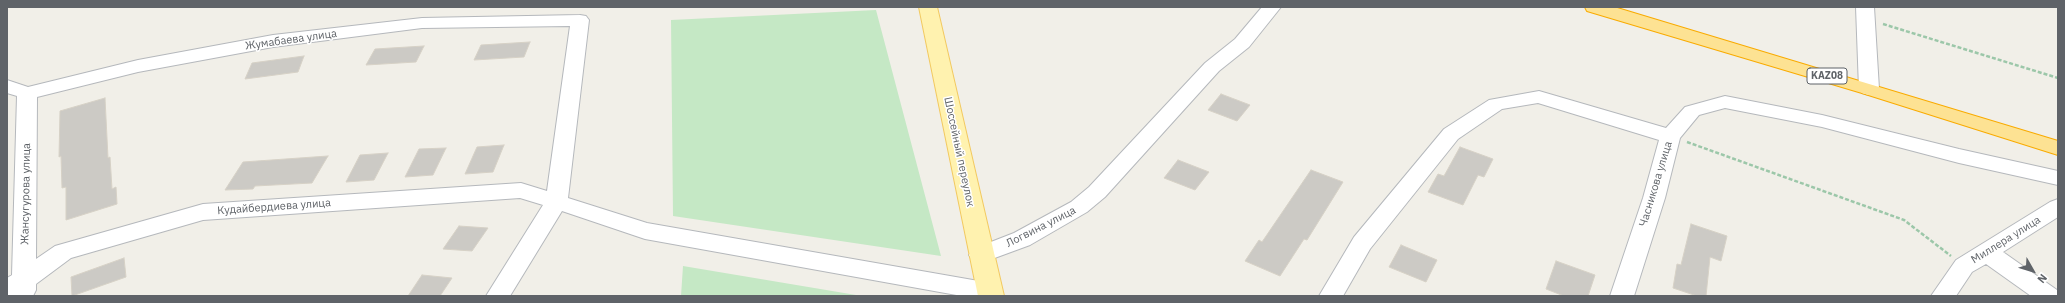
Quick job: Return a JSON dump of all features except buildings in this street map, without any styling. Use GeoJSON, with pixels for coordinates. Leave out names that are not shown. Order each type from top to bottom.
{"type":"FeatureCollection","features":[{"type":"Feature","properties":{"kind":"highway","name":"KAZ08"},"geometry":{"type":"LineString","coordinates":[[1594,7],[1869,89],[2058,148]]}},
{"type":"Feature","properties":{"kind":"main road","name":"Шоссейный переулок"},"geometry":{"type":"LineString","coordinates":[[928,7],[990,294]]}},
{"type":"Feature","properties":{"kind":"street","name":"Логвина улица"},"geometry":{"type":"LineString","coordinates":[[981,255],[1022,239],[1079,208],[1097,192],[1212,67],[1242,43],[1272,7]]}},
{"type":"Feature","properties":{"kind":"street"},"geometry":{"type":"LineString","coordinates":[[1866,13],[1869,89]]}},
{"type":"Feature","properties":{"kind":"street","name":"Жумабаева улица"},"geometry":{"type":"LineString","coordinates":[[27,93],[138,66],[273,41],[422,23],[580,20],[557,200]]}},
{"type":"Feature","properties":{"kind":"street"},"geometry":{"type":"LineString","coordinates":[[7,86],[27,93]]}},
{"type":"Feature","properties":{"kind":"street","name":"Жансугурова улица"},"geometry":{"type":"LineString","coordinates":[[18,288],[27,93]]}},
{"type":"Feature","properties":{"kind":"street"},"geometry":{"type":"LineString","coordinates":[[1331,296],[1362,243],[1451,134],[1496,104],[1539,97],[1670,136]]}},
{"type":"Feature","properties":{"kind":"street","name":"Часникова улица"},"geometry":{"type":"LineString","coordinates":[[1622,296],[1654,198],[1670,136],[1692,111],[1725,102],[1822,121],[1959,156],[2058,178]]}},
{"type":"Feature","properties":{"kind":"street","name":"Кудайбердиева улица"},"geometry":{"type":"LineString","coordinates":[[18,288],[63,252],[203,212],[521,190],[557,200],[646,231],[990,294]]}},
{"type":"Feature","properties":{"kind":"street"},"geometry":{"type":"LineString","coordinates":[[498,296],[557,200]]}},
{"type":"Feature","properties":{"kind":"street","name":"Миллера улица"},"geometry":{"type":"LineString","coordinates":[[1943,296],[1964,266],[2058,207]]}},
{"type":"Feature","properties":{"kind":"street"},"geometry":{"type":"LineString","coordinates":[[1986,252],[2048,296]]}},
{"type":"Feature","properties":{"kind":"path"},"geometry":{"type":"LineString","coordinates":[[1866,13],[2058,78]]}},
{"type":"Feature","properties":{"kind":"path"},"geometry":{"type":"LineString","coordinates":[[1670,136],[1904,220],[1964,266]]}},
{"type":"Feature","properties":{"kind":"green space"},"geometry":{"type":"Polygon","coordinates":[[[876,10],[941,256],[673,216],[671,20],[876,10]]]}},
{"type":"Feature","properties":{"kind":"green space"},"geometry":{"type":"Polygon","coordinates":[[[683,266],[862,296],[681,296],[683,266]]]}}]}
